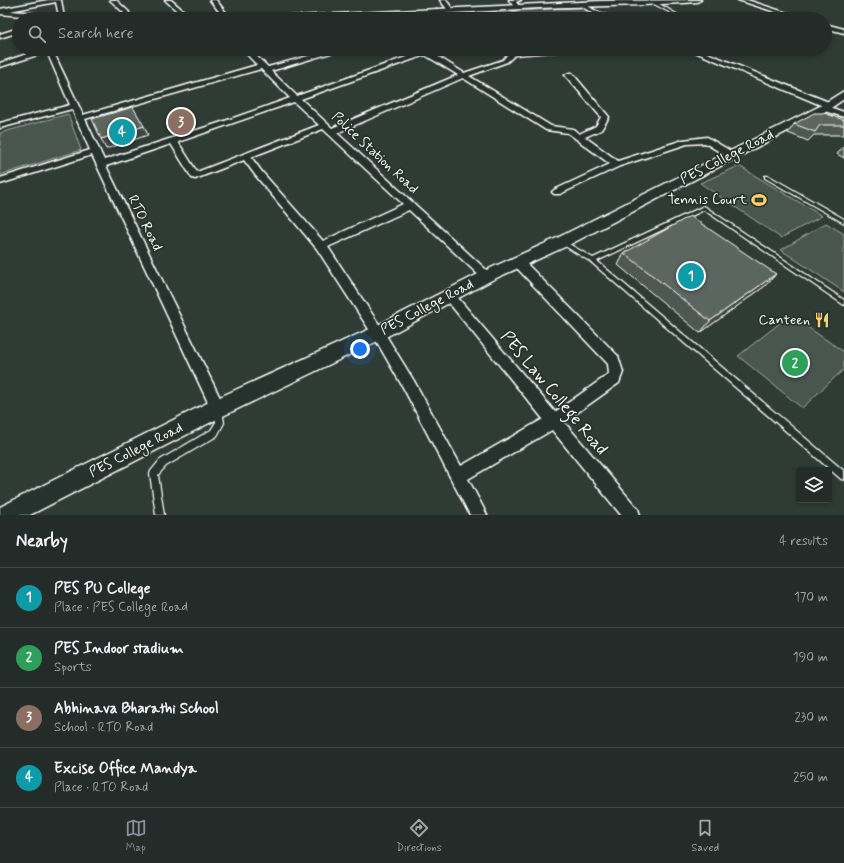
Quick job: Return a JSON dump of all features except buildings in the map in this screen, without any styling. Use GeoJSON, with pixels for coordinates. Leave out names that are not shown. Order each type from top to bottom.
{"type":"FeatureCollection","features":[{"type":"Feature","properties":{"kind":"street"},"geometry":{"type":"LineString","coordinates":[[0,12],[58,0],[59,12]]}},
{"type":"Feature","properties":{"kind":"street"},"geometry":{"type":"LineString","coordinates":[[113,0],[125,12]]}},
{"type":"Feature","properties":{"kind":"street"},"geometry":{"type":"LineString","coordinates":[[168,0],[182,12]]}},
{"type":"Feature","properties":{"kind":"street"},"geometry":{"type":"LineString","coordinates":[[213,0],[222,12]]}},
{"type":"Feature","properties":{"kind":"street"},"geometry":{"type":"LineString","coordinates":[[443,0],[451,11]]}},
{"type":"Feature","properties":{"kind":"street"},"geometry":{"type":"LineString","coordinates":[[439,12],[515,2],[582,4],[599,1],[655,3],[697,0]]}},
{"type":"Feature","properties":{"kind":"street"},"geometry":{"type":"LineString","coordinates":[[741,0],[780,12]]}},
{"type":"Feature","properties":{"kind":"street"},"geometry":{"type":"LineString","coordinates":[[582,4],[594,12]]}},
{"type":"Feature","properties":{"kind":"street"},"geometry":{"type":"LineString","coordinates":[[0,12],[12,13]]}},
{"type":"Feature","properties":{"kind":"street"},"geometry":{"type":"LineString","coordinates":[[832,28],[844,31]]}},
{"type":"Feature","properties":{"kind":"street"},"geometry":{"type":"LineString","coordinates":[[1,35],[12,32]]}},
{"type":"Feature","properties":{"kind":"street"},"geometry":{"type":"LineString","coordinates":[[0,65],[28,56]]}},
{"type":"Feature","properties":{"kind":"street","name":"RTO Road"},"geometry":{"type":"LineString","coordinates":[[52,56],[95,151],[218,408]]}},
{"type":"Feature","properties":{"kind":"street","name":"Police Station Road"},"geometry":{"type":"LineString","coordinates":[[252,56],[328,129],[488,276]]}},
{"type":"Feature","properties":{"kind":"street"},"geometry":{"type":"LineString","coordinates":[[80,118],[313,56]]}},
{"type":"Feature","properties":{"kind":"street"},"geometry":{"type":"LineString","coordinates":[[102,164],[225,124],[406,56]]}},
{"type":"Feature","properties":{"kind":"street"},"geometry":{"type":"LineString","coordinates":[[432,56],[550,128],[570,131],[616,164]]}},
{"type":"Feature","properties":{"kind":"street"},"geometry":{"type":"LineString","coordinates":[[173,141],[195,176],[246,156],[328,129],[505,61],[511,56]]}},
{"type":"Feature","properties":{"kind":"street"},"geometry":{"type":"LineString","coordinates":[[708,56],[844,115]]}},
{"type":"Feature","properties":{"kind":"street"},"geometry":{"type":"LineString","coordinates":[[569,75],[605,117],[604,124],[599,129],[578,137]]}},
{"type":"Feature","properties":{"kind":"street","name":"PES College Road"},"geometry":{"type":"LineString","coordinates":[[7,515],[218,408],[378,333],[449,295],[562,242],[826,106],[844,94]]}},
{"type":"Feature","properties":{"kind":"street"},"geometry":{"type":"LineString","coordinates":[[0,126],[74,106]]}},
{"type":"Feature","properties":{"kind":"street"},"geometry":{"type":"LineString","coordinates":[[557,192],[616,164],[686,142],[707,140],[731,155]]}},
{"type":"Feature","properties":{"kind":"street"},"geometry":{"type":"LineString","coordinates":[[0,181],[95,151]]}},
{"type":"Feature","properties":{"kind":"street"},"geometry":{"type":"LineString","coordinates":[[246,156],[321,246],[378,333],[409,385],[478,515]]}},
{"type":"Feature","properties":{"kind":"street"},"geometry":{"type":"LineString","coordinates":[[321,246],[410,204]]}},
{"type":"Feature","properties":{"kind":"street"},"geometry":{"type":"LineString","coordinates":[[458,476],[554,421],[614,379],[617,374],[613,360],[518,262]]}},
{"type":"Feature","properties":{"kind":"street","name":"PES Law College Road"},"geometry":{"type":"LineString","coordinates":[[449,295],[632,515]]}},
{"type":"Feature","properties":{"kind":"lane"},"geometry":{"type":"LineString","coordinates":[[655,3],[671,12]]}},
{"type":"Feature","properties":{"kind":"lane"},"geometry":{"type":"LineString","coordinates":[[767,177],[844,221]]}},
{"type":"Feature","properties":{"kind":"lane"},"geometry":{"type":"LineString","coordinates":[[593,261],[704,208],[844,303]]}},
{"type":"Feature","properties":{"kind":"lane"},"geometry":{"type":"LineString","coordinates":[[562,242],[593,261],[844,476]]}},
{"type":"Feature","properties":{"kind":"lane"},"geometry":{"type":"LineString","coordinates":[[160,515],[154,474],[163,463],[214,433],[220,423],[218,408]]}},
{"type":"Feature","properties":{"kind":"shaded area"},"geometry":{"type":"Polygon","coordinates":[[[582,7],[590,12],[505,12],[582,7]]]}},
{"type":"Feature","properties":{"kind":"shaded area"},"geometry":{"type":"Polygon","coordinates":[[[68,114],[81,150],[0,175],[0,133],[68,114]]]}},
{"type":"Feature","properties":{"kind":"shaded area","name":"Tennis Court"},"geometry":{"type":"Polygon","coordinates":[[[739,166],[822,216],[781,238],[700,183],[739,166]]]}},
{"type":"Feature","properties":{"kind":"shaded area"},"geometry":{"type":"Polygon","coordinates":[[[826,223],[844,234],[844,292],[781,250],[826,223]]]}},
{"type":"Feature","properties":{"kind":"shaded area"},"geometry":{"type":"Polygon","coordinates":[[[790,315],[844,352],[844,369],[802,408],[738,356],[790,315]]]}},
{"type":"Feature","properties":{"kind":"place","name":"Abhinava Bharathi School"},"geometry":{"type":"Point","coordinates":[181,122]}},
{"type":"Feature","properties":{"kind":"place","name":"Excise Office Mandya"},"geometry":{"type":"Point","coordinates":[122,132]}},
{"type":"Feature","properties":{"kind":"place","name":"Tennis Court"},"geometry":{"type":"Point","coordinates":[759,200]}},
{"type":"Feature","properties":{"kind":"place","name":"PES PU College"},"geometry":{"type":"Point","coordinates":[691,276]}},
{"type":"Feature","properties":{"kind":"place","name":"Canteen"},"geometry":{"type":"Point","coordinates":[822,320]}},
{"type":"Feature","properties":{"kind":"place","name":"PES Indoor stadium"},"geometry":{"type":"Point","coordinates":[795,363]}}]}
